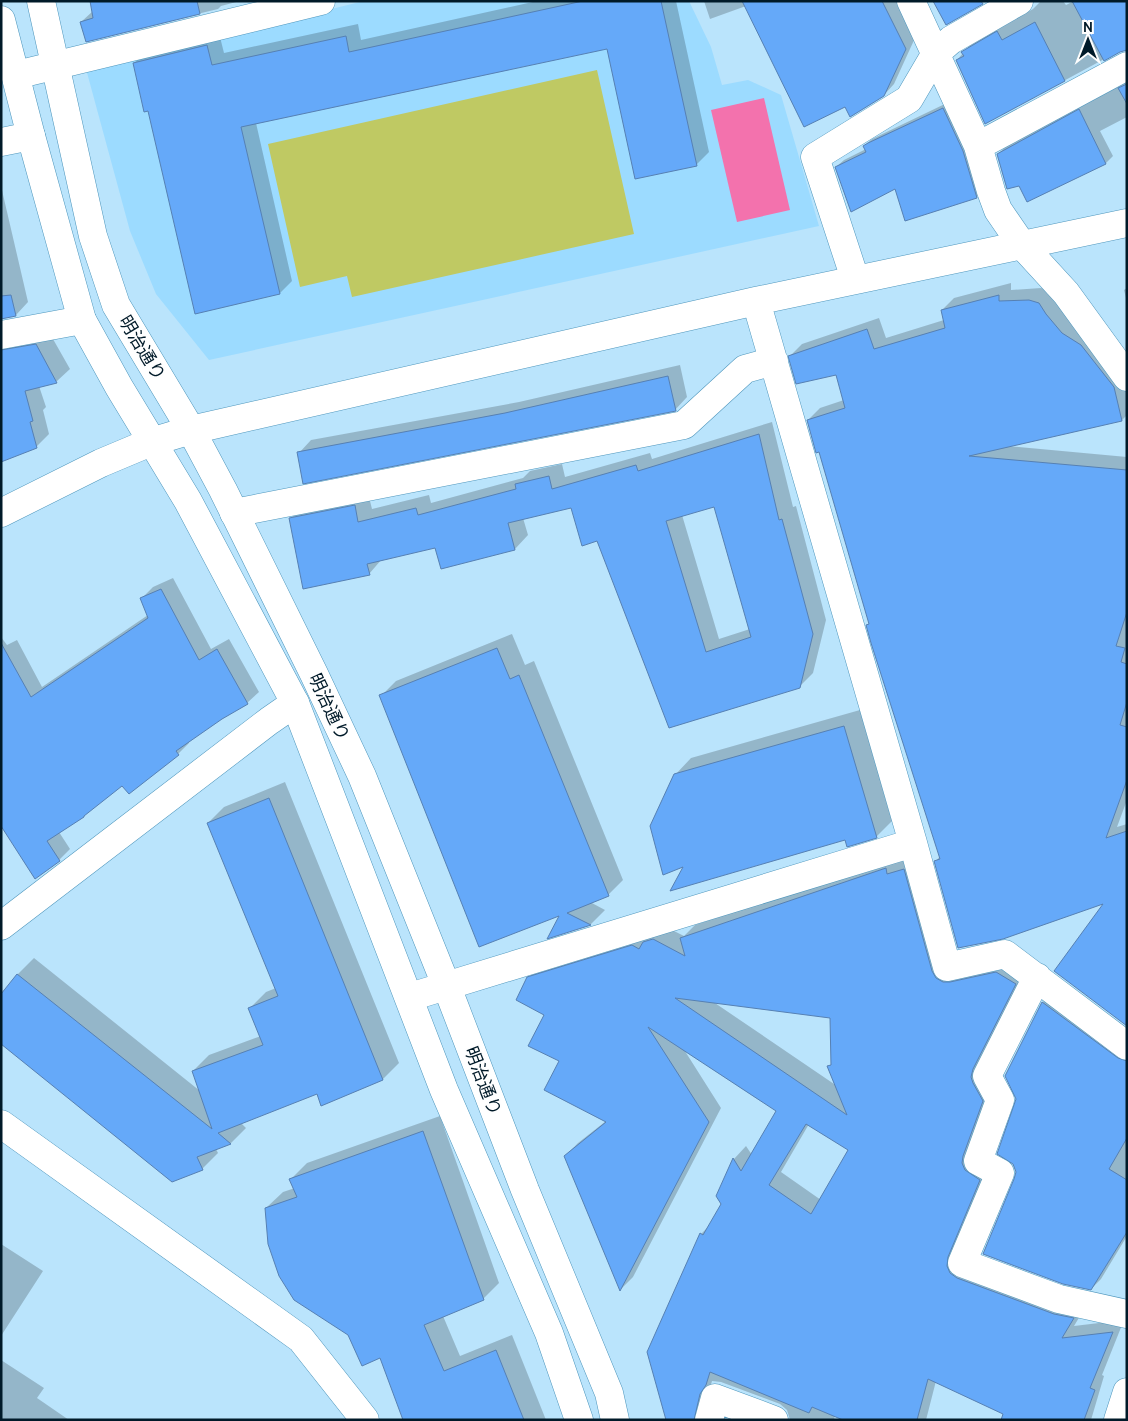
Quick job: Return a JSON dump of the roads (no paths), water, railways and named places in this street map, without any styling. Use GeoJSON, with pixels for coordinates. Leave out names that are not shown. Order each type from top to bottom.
{"type":"FeatureCollection","features":[{"type":"Feature","properties":{"kind":"street","name":"明治通り"},"geometry":{"type":"LineString","coordinates":[[41,1],[93,236],[116,305],[191,430],[314,674],[362,776],[525,1190],[609,1393],[615,1420]]}},
{"type":"Feature","properties":{"kind":"street"},"geometry":{"type":"LineString","coordinates":[[16,75],[321,1]]}},
{"type":"Feature","properties":{"kind":"street"},"geometry":{"type":"LineString","coordinates":[[911,1],[978,146],[998,210],[1022,245],[1066,293],[1127,377]]}},
{"type":"Feature","properties":{"kind":"street"},"geometry":{"type":"LineString","coordinates":[[855,279],[815,157],[908,99],[936,53],[951,40],[1019,1]]}},
{"type":"Feature","properties":{"kind":"street","name":"明治通り"},"geometry":{"type":"LineString","coordinates":[[1,20],[30,136],[82,320],[151,442],[188,501],[295,703],[410,997],[444,1090],[549,1333],[579,1420]]}},
{"type":"Feature","properties":{"kind":"street"},"geometry":{"type":"LineString","coordinates":[[978,146],[1127,66]]}},
{"type":"Feature","properties":{"kind":"street"},"geometry":{"type":"LineString","coordinates":[[1,142],[30,136]]}},
{"type":"Feature","properties":{"kind":"street"},"geometry":{"type":"LineString","coordinates":[[1,513],[101,463],[151,442],[191,430],[855,279],[1127,223]]}},
{"type":"Feature","properties":{"kind":"street"},"geometry":{"type":"LineString","coordinates":[[756,301],[913,843],[947,967],[1005,954],[1127,1046]]}},
{"type":"Feature","properties":{"kind":"street"},"geometry":{"type":"LineString","coordinates":[[1,335],[82,320]]}},
{"type":"Feature","properties":{"kind":"street"},"geometry":{"type":"LineString","coordinates":[[234,513],[684,426],[745,369],[774,362]]}},
{"type":"Feature","properties":{"kind":"street"},"geometry":{"type":"LineString","coordinates":[[4,917],[295,703]]}},
{"type":"Feature","properties":{"kind":"street"},"geometry":{"type":"LineString","coordinates":[[410,997],[913,843]]}},
{"type":"Feature","properties":{"kind":"street"},"geometry":{"type":"LineString","coordinates":[[1037,977],[987,1076],[1000,1100],[978,1161],[1000,1173],[962,1262],[1059,1299],[1127,1314]]}},
{"type":"Feature","properties":{"kind":"street"},"geometry":{"type":"LineString","coordinates":[[1,1124],[301,1339],[365,1420]]}},
{"type":"Feature","properties":{"kind":"street"},"geometry":{"type":"LineString","coordinates":[[1118,1420],[1127,1392]]}},
{"type":"Feature","properties":{"kind":"street"},"geometry":{"type":"LineString","coordinates":[[709,1420],[715,1398],[774,1420]]}}]}
